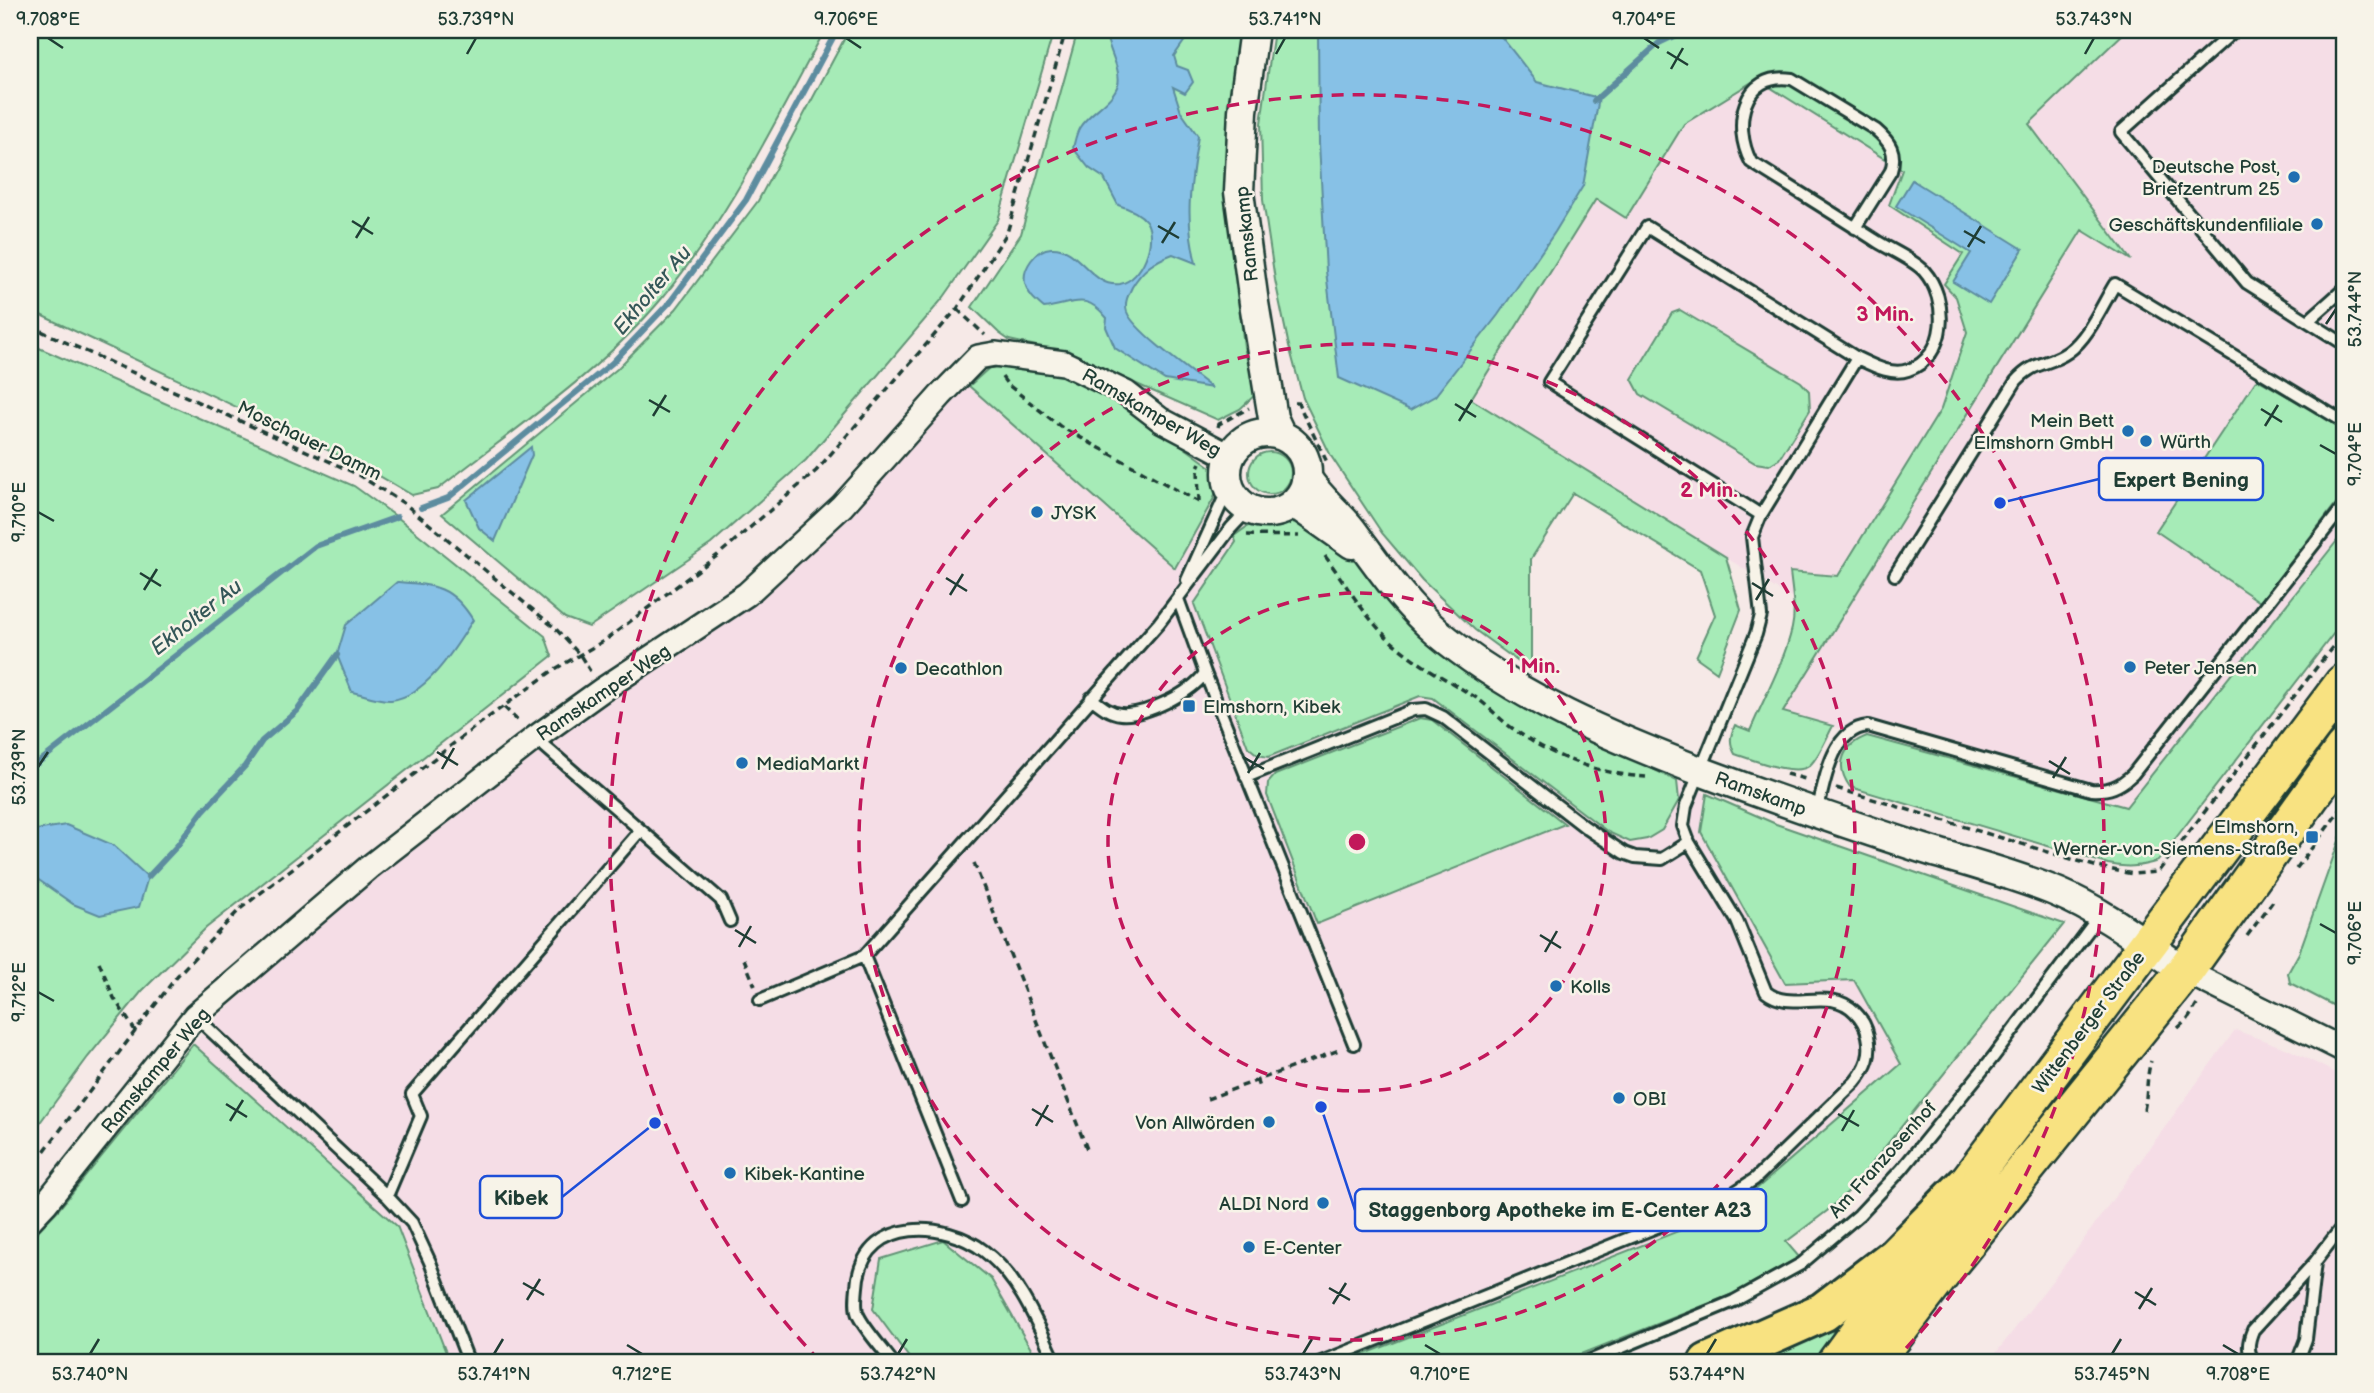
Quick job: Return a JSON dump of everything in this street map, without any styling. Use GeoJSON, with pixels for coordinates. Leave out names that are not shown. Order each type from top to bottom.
{"type":"FeatureCollection","features":[{"type":"Feature","properties":{"kind":"highway"},"geometry":{"type":"LineString","coordinates":[[1708,1363],[1822,1312],[1895,1257],[1966,1185]]}},
{"type":"Feature","properties":{"kind":"main road","name":"Wittenberger Straße"},"geometry":{"type":"LineString","coordinates":[[1836,1363],[1966,1185],[2344,683]]}},
{"type":"Feature","properties":{"kind":"main road","name":"Wittenberger Straße"},"geometry":{"type":"LineString","coordinates":[[1873,1363],[1947,1266],[2185,971],[2344,749]]}},
{"type":"Feature","properties":{"kind":"street","name":"Ramskamp"},"geometry":{"type":"LineString","coordinates":[[1254,30],[1243,111],[1240,192],[1254,303],[1273,418],[1281,435],[1293,442],[1307,465],[1318,471],[1315,491],[1345,520],[1404,597],[1436,631],[1479,662],[1547,704],[1622,741],[1817,814],[2013,876],[2061,894],[2100,914],[2185,971]]}},
{"type":"Feature","properties":{"kind":"street","name":"Ramskamper Weg"},"geometry":{"type":"LineString","coordinates":[[30,1220],[195,1016],[368,867],[534,738],[747,594],[842,506],[941,394],[978,357],[995,354],[1064,363],[1126,393],[1161,419],[1220,450]]}},
{"type":"Feature","properties":{"kind":"street"},"geometry":{"type":"LineString","coordinates":[[1281,435],[1266,433],[1252,436],[1240,444],[1220,450],[1229,486],[1237,500],[1240,518],[1280,511],[1294,503],[1318,471]]}},
{"type":"Feature","properties":{"kind":"street","name":"Ramskamp"},"geometry":{"type":"LineString","coordinates":[[1294,503],[1372,556]]}},
{"type":"Feature","properties":{"kind":"street"},"geometry":{"type":"LineString","coordinates":[[2185,971],[2344,1050]]}},
{"type":"Feature","properties":{"kind":"lane"},"geometry":{"type":"LineString","coordinates":[[2235,30],[2121,132],[2247,283],[2344,344]]}},
{"type":"Feature","properties":{"kind":"lane"},"geometry":{"type":"LineString","coordinates":[[1761,515],[1549,382],[1647,227],[1857,358],[1884,370],[1906,371],[1924,362],[1938,344],[1942,320],[1936,293],[1923,270],[1855,228],[1751,162],[1745,150],[1741,124],[1744,106],[1754,89],[1768,79],[1778,76],[1793,79],[1876,130],[1888,141],[1894,152],[1891,171],[1855,228]]}},
{"type":"Feature","properties":{"kind":"lane"},"geometry":{"type":"LineString","coordinates":[[1895,575],[2016,381],[2027,369],[2059,358],[2072,349],[2084,335],[2115,284],[2344,422]]}},
{"type":"Feature","properties":{"kind":"lane"},"geometry":{"type":"LineString","coordinates":[[2308,321],[2344,289]]}},
{"type":"Feature","properties":{"kind":"lane"},"geometry":{"type":"LineString","coordinates":[[1319,1363],[1721,1201],[1755,1179],[1861,1075],[1870,1052],[1865,1024],[1853,1010],[1840,1001],[1778,999],[1766,992],[1737,921],[1689,842],[1683,826],[1683,816],[1756,634],[1761,615],[1752,537],[1761,515],[1857,358]]}},
{"type":"Feature","properties":{"kind":"lane"},"geometry":{"type":"LineString","coordinates":[[1178,599],[1229,486]]}},
{"type":"Feature","properties":{"kind":"lane"},"geometry":{"type":"LineString","coordinates":[[1817,814],[1824,785],[1840,744],[1859,726],[1868,726],[2091,790],[2115,788],[2133,774],[2344,506]]}},
{"type":"Feature","properties":{"kind":"lane"},"geometry":{"type":"LineString","coordinates":[[760,1000],[864,956],[1061,736],[1178,599],[1240,518]]}},
{"type":"Feature","properties":{"kind":"lane"},"geometry":{"type":"LineString","coordinates":[[1178,599],[1187,617],[1205,673],[1354,1044]]}},
{"type":"Feature","properties":{"kind":"lane"},"geometry":{"type":"LineString","coordinates":[[1091,698],[1108,710],[1122,714],[1132,713],[1182,695],[1205,673]]}},
{"type":"Feature","properties":{"kind":"lane"},"geometry":{"type":"LineString","coordinates":[[1247,777],[1413,710],[1426,709],[1443,717],[1585,827],[1624,853],[1635,857],[1662,859],[1689,842]]}},
{"type":"Feature","properties":{"kind":"lane"},"geometry":{"type":"LineString","coordinates":[[534,738],[721,900],[730,922]]}},
{"type":"Feature","properties":{"kind":"lane"},"geometry":{"type":"LineString","coordinates":[[387,1196],[421,1116],[412,1094],[640,831]]}},
{"type":"Feature","properties":{"kind":"lane","name":"Am Franzosenhof"},"geometry":{"type":"LineString","coordinates":[[1584,1363],[1734,1301],[1801,1264],[1849,1223],[1902,1169],[1994,1056],[2100,914]]}},
{"type":"Feature","properties":{"kind":"lane"},"geometry":{"type":"LineString","coordinates":[[864,956],[962,1201]]}},
{"type":"Feature","properties":{"kind":"lane"},"geometry":{"type":"LineString","coordinates":[[195,1016],[387,1196],[412,1223],[469,1363]]}},
{"type":"Feature","properties":{"kind":"lane"},"geometry":{"type":"LineString","coordinates":[[2256,1363],[2250,1358],[2248,1344],[2253,1330],[2315,1262],[2344,1224]]}},
{"type":"Feature","properties":{"kind":"lane"},"geometry":{"type":"LineString","coordinates":[[893,1363],[858,1314],[857,1286],[862,1261],[869,1252],[883,1240],[912,1230],[936,1230],[955,1234],[985,1251],[1016,1286],[1056,1363]]}},
{"type":"Feature","properties":{"kind":"lane"},"geometry":{"type":"LineString","coordinates":[[2297,1363],[2306,1339],[2315,1262]]}},
{"type":"Feature","properties":{"kind":"path"},"geometry":{"type":"LineString","coordinates":[[30,1170],[177,976],[240,909],[475,727],[555,669],[607,639],[718,555],[816,471],[957,309],[1007,233],[1066,30]]}},
{"type":"Feature","properties":{"kind":"path"},"geometry":{"type":"LineString","coordinates":[[957,309],[988,338],[1000,374],[1007,384],[1061,426],[1199,502],[1215,514]]}},
{"type":"Feature","properties":{"kind":"path","name":"Moschauer Damm"},"geometry":{"type":"LineString","coordinates":[[30,326],[355,473],[405,504],[555,628],[580,655],[602,690]]}},
{"type":"Feature","properties":{"kind":"path"},"geometry":{"type":"LineString","coordinates":[[1199,502],[1199,467],[1220,450],[1219,424],[1251,407],[1298,403],[1318,471]]}},
{"type":"Feature","properties":{"kind":"path"},"geometry":{"type":"LineString","coordinates":[[1240,518],[1239,535],[1308,536]]}},
{"type":"Feature","properties":{"kind":"path"},"geometry":{"type":"LineString","coordinates":[[1320,550],[1380,630],[1409,655],[1480,700],[1512,728],[1546,749],[1583,766],[1621,775],[1652,777]]}},
{"type":"Feature","properties":{"kind":"path"},"geometry":{"type":"LineString","coordinates":[[1760,793],[1768,770],[2098,867],[2133,874],[2158,872],[2344,632]]}},
{"type":"Feature","properties":{"kind":"path"},"geometry":{"type":"LineString","coordinates":[[974,863],[1087,1149]]}},
{"type":"Feature","properties":{"kind":"path"},"geometry":{"type":"LineString","coordinates":[[744,959],[760,1000]]}},
{"type":"Feature","properties":{"kind":"path"},"geometry":{"type":"LineString","coordinates":[[99,962],[114,998],[136,1032]]}},
{"type":"Feature","properties":{"kind":"path"},"geometry":{"type":"LineString","coordinates":[[1207,1099],[1354,1044]]}},
{"type":"Feature","properties":{"kind":"path"},"geometry":{"type":"LineString","coordinates":[[1256,1079],[1260,1090]]}},
{"type":"Feature","properties":{"kind":"shaded area"},"geometry":{"type":"Polygon","coordinates":[[[1758,30],[2129,259],[2029,123],[2127,30],[2344,30],[2344,532],[2126,808],[1783,713],[1836,626],[1471,399],[1596,198],[1758,30]]]}},
{"type":"Feature","properties":{"kind":"shaded area"},"geometry":{"type":"Polygon","coordinates":[[[989,368],[1214,469],[1218,483],[1205,515],[1234,536],[1248,526],[1291,520],[1617,751],[1707,794],[1701,832],[1854,980],[1901,1064],[1732,1210],[1342,1363],[1039,1363],[991,1279],[873,1309],[913,1363],[450,1363],[397,1226],[193,1044],[228,1007],[377,875],[531,754],[755,601],[851,515],[950,403],[989,368]]]}},
{"type":"Feature","properties":{"kind":"shaded area"},"geometry":{"type":"Polygon","coordinates":[[[2235,1030],[2288,1049],[2344,1077],[2344,1363],[1988,1363],[2074,1253],[2235,1030]]]}},
{"type":"Feature","properties":{"kind":"green space"},"geometry":{"type":"Polygon","coordinates":[[[30,30],[825,30],[731,201],[663,297],[612,350],[556,399],[438,489],[412,495],[364,467],[30,310],[30,30]]]}},
{"type":"Feature","properties":{"kind":"green space"},"geometry":{"type":"Polygon","coordinates":[[[849,30],[1054,30],[998,220],[944,297],[806,460],[711,544],[589,627],[565,618],[442,514],[617,369],[676,309],[758,201],[849,30]]]}},
{"type":"Feature","properties":{"kind":"green space"},"geometry":{"type":"Polygon","coordinates":[[[1078,30],[1240,30],[1228,110],[1227,196],[1244,347],[1256,394],[1240,409],[1218,420],[1077,355],[1009,340],[972,307],[1021,234],[1078,30]]]}},
{"type":"Feature","properties":{"kind":"green space"},"geometry":{"type":"Polygon","coordinates":[[[1274,30],[2127,30],[2029,124],[2131,260],[2082,230],[1783,712],[1833,726],[1810,765],[1785,769],[1762,763],[1735,754],[1731,743],[1735,725],[1750,731],[1784,653],[1794,614],[1790,572],[1838,576],[1941,409],[1967,332],[1956,297],[1944,284],[1963,254],[1889,205],[1902,170],[1757,79],[1684,124],[1626,218],[1596,199],[1471,399],[1726,557],[1741,610],[1717,672],[1696,657],[1715,615],[1700,570],[1573,493],[1531,559],[1531,671],[1475,630],[1422,580],[1382,533],[1331,456],[1303,398],[1275,280],[1263,200],[1261,123],[1274,30]]]}},
{"type":"Feature","properties":{"kind":"green space"},"geometry":{"type":"Polygon","coordinates":[[[1680,310],[1801,382],[1809,391],[1810,410],[1779,459],[1769,465],[1755,463],[1640,394],[1632,379],[1672,313],[1680,310]]]}},
{"type":"Feature","properties":{"kind":"green space"},"geometry":{"type":"Polygon","coordinates":[[[30,344],[354,486],[397,517],[545,636],[552,656],[206,928],[142,991],[88,1057],[30,1136],[30,344]]]}},
{"type":"Feature","properties":{"kind":"green space"},"geometry":{"type":"Polygon","coordinates":[[[1021,365],[1060,372],[1119,400],[1214,469],[1218,483],[1214,498],[1175,568],[969,386],[989,368],[1021,365]]]}},
{"type":"Feature","properties":{"kind":"green space"},"geometry":{"type":"Polygon","coordinates":[[[2257,379],[2344,428],[2344,493],[2260,602],[2156,531],[2257,379]]]}},
{"type":"Feature","properties":{"kind":"green space"},"geometry":{"type":"Polygon","coordinates":[[[1270,452],[1285,458],[1291,473],[1285,488],[1270,494],[1255,488],[1249,473],[1255,458],[1270,452]]]}},
{"type":"Feature","properties":{"kind":"green space"},"geometry":{"type":"Polygon","coordinates":[[[1291,520],[1327,536],[1376,581],[1617,751],[1677,781],[1679,800],[1662,830],[1647,839],[1630,842],[1608,832],[1433,698],[1420,696],[1268,757],[1258,755],[1248,747],[1194,604],[1236,542],[1234,536],[1248,526],[1291,520]]]}},
{"type":"Feature","properties":{"kind":"green space"},"geometry":{"type":"Polygon","coordinates":[[[2344,532],[2344,620],[2158,861],[2133,866],[2108,864],[1850,787],[1845,779],[1843,757],[1852,745],[1867,736],[2126,807],[2344,532]]]}},
{"type":"Feature","properties":{"kind":"green space"},"geometry":{"type":"Polygon","coordinates":[[[1420,718],[1432,720],[1565,824],[1317,924],[1267,795],[1268,783],[1275,775],[1420,718]]]}},
{"type":"Feature","properties":{"kind":"green space"},"geometry":{"type":"Polygon","coordinates":[[[1707,794],[1776,824],[2064,924],[1853,1187],[1786,1242],[1799,1257],[1733,1294],[1559,1363],[1342,1363],[1732,1210],[1901,1064],[1854,980],[1785,983],[1701,832],[1707,794]]]}},
{"type":"Feature","properties":{"kind":"green space"},"geometry":{"type":"Polygon","coordinates":[[[2344,827],[2344,1011],[2290,983],[2288,973],[2299,953],[2344,827]]]}},
{"type":"Feature","properties":{"kind":"green space"},"geometry":{"type":"Polygon","coordinates":[[[193,1044],[397,1226],[450,1363],[30,1363],[30,1239],[58,1210],[193,1044]]]}},
{"type":"Feature","properties":{"kind":"green space"},"geometry":{"type":"Polygon","coordinates":[[[943,1240],[991,1279],[1039,1363],[913,1363],[873,1309],[881,1259],[943,1240]]]}},
{"type":"Feature","properties":{"kind":"green space"},"geometry":{"type":"Polygon","coordinates":[[[1870,1296],[1828,1363],[1746,1363],[1870,1296]]]}},
{"type":"Feature","properties":{"kind":"water"},"geometry":{"type":"Polygon","coordinates":[[[1105,30],[1192,30],[1174,56],[1177,66],[1188,70],[1193,82],[1185,93],[1173,87],[1181,112],[1198,136],[1191,184],[1190,215],[1196,263],[1173,254],[1154,263],[1132,287],[1126,305],[1127,312],[1141,330],[1212,388],[1165,380],[1115,348],[1106,327],[1107,318],[1092,304],[1078,301],[1044,308],[1026,287],[1026,271],[1031,260],[1045,249],[1061,249],[1070,253],[1093,274],[1110,284],[1128,281],[1146,258],[1150,238],[1146,221],[1137,213],[1118,205],[1104,178],[1089,168],[1073,148],[1080,127],[1111,96],[1118,84],[1118,72],[1105,30]]]}},
{"type":"Feature","properties":{"kind":"water"},"geometry":{"type":"Polygon","coordinates":[[[1320,30],[1496,30],[1537,82],[1599,98],[1583,186],[1498,315],[1435,396],[1410,410],[1339,378],[1326,271],[1319,143],[1320,30]]]}},
{"type":"Feature","properties":{"kind":"water"},"geometry":{"type":"Polygon","coordinates":[[[1912,180],[2023,249],[1989,304],[1953,282],[1971,253],[1896,206],[1912,180]]]}},
{"type":"Feature","properties":{"kind":"water"},"geometry":{"type":"Polygon","coordinates":[[[531,447],[532,455],[495,541],[479,528],[466,500],[531,447]]]}},
{"type":"Feature","properties":{"kind":"water"},"geometry":{"type":"Polygon","coordinates":[[[397,582],[441,589],[458,600],[473,620],[439,669],[416,690],[391,700],[352,692],[337,655],[346,625],[397,582]]]}},
{"type":"Feature","properties":{"kind":"water"},"geometry":{"type":"Polygon","coordinates":[[[66,825],[113,845],[148,877],[139,907],[100,915],[73,904],[33,876],[30,866],[30,831],[66,825]]]}},
{"type":"Feature","properties":{"kind":"waterway","name":"Ekholter Au"},"geometry":{"type":"LineString","coordinates":[[421,508],[448,498],[612,363],[670,302],[746,200],[837,30]]}},
{"type":"Feature","properties":{"kind":"waterway"},"geometry":{"type":"LineString","coordinates":[[1594,101],[1659,43],[1686,30]]}},
{"type":"Feature","properties":{"kind":"waterway","name":"Ekholter Au"},"geometry":{"type":"LineString","coordinates":[[30,769],[316,546],[397,517]]}},
{"type":"Feature","properties":{"kind":"waterway"},"geometry":{"type":"LineString","coordinates":[[148,877],[245,766],[262,741],[297,711],[337,655]]}},
{"type":"Feature","properties":{"kind":"place","name":"Deutsche Post, Briefzentrum 25"},"geometry":{"type":"Point","coordinates":[2294,177]}},
{"type":"Feature","properties":{"kind":"place","name":"Geschäftskundenfiliale"},"geometry":{"type":"Point","coordinates":[2317,224]}},
{"type":"Feature","properties":{"kind":"place","name":"Mein Bett Elmshorn GmbH"},"geometry":{"type":"Point","coordinates":[2128,431]}},
{"type":"Feature","properties":{"kind":"place","name":"Würth"},"geometry":{"type":"Point","coordinates":[2146,441]}},
{"type":"Feature","properties":{"kind":"place","name":"Expert Bening"},"geometry":{"type":"Point","coordinates":[2000,503]}},
{"type":"Feature","properties":{"kind":"place","name":"JYSK"},"geometry":{"type":"Point","coordinates":[1037,512]}},
{"type":"Feature","properties":{"kind":"place","name":"Peter Jensen"},"geometry":{"type":"Point","coordinates":[2130,667]}},
{"type":"Feature","properties":{"kind":"place","name":"Decathlon"},"geometry":{"type":"Point","coordinates":[901,668]}},
{"type":"Feature","properties":{"kind":"place","name":"Elmshorn, Kibek"},"geometry":{"type":"Point","coordinates":[1189,706]}},
{"type":"Feature","properties":{"kind":"place","name":"MediaMarkt"},"geometry":{"type":"Point","coordinates":[742,763]}},
{"type":"Feature","properties":{"kind":"place","name":"Elmshorn, Werner-von-Siemens-Straße"},"geometry":{"type":"Point","coordinates":[2312,837]}},
{"type":"Feature","properties":{"kind":"place","name":"Kolls"},"geometry":{"type":"Point","coordinates":[1556,986]}},
{"type":"Feature","properties":{"kind":"place","name":"OBI"},"geometry":{"type":"Point","coordinates":[1619,1098]}},
{"type":"Feature","properties":{"kind":"place","name":"Staggenborg Apotheke im E-Center A23"},"geometry":{"type":"Point","coordinates":[1321,1107]}},
{"type":"Feature","properties":{"kind":"place","name":"Von Allwörden"},"geometry":{"type":"Point","coordinates":[1269,1122]}},
{"type":"Feature","properties":{"kind":"place","name":"Kibek"},"geometry":{"type":"Point","coordinates":[655,1123]}},
{"type":"Feature","properties":{"kind":"place","name":"Kibek-Kantine"},"geometry":{"type":"Point","coordinates":[730,1173]}},
{"type":"Feature","properties":{"kind":"place","name":"ALDI Nord"},"geometry":{"type":"Point","coordinates":[1323,1203]}},
{"type":"Feature","properties":{"kind":"place","name":"E-Center"},"geometry":{"type":"Point","coordinates":[1249,1247]}}]}
